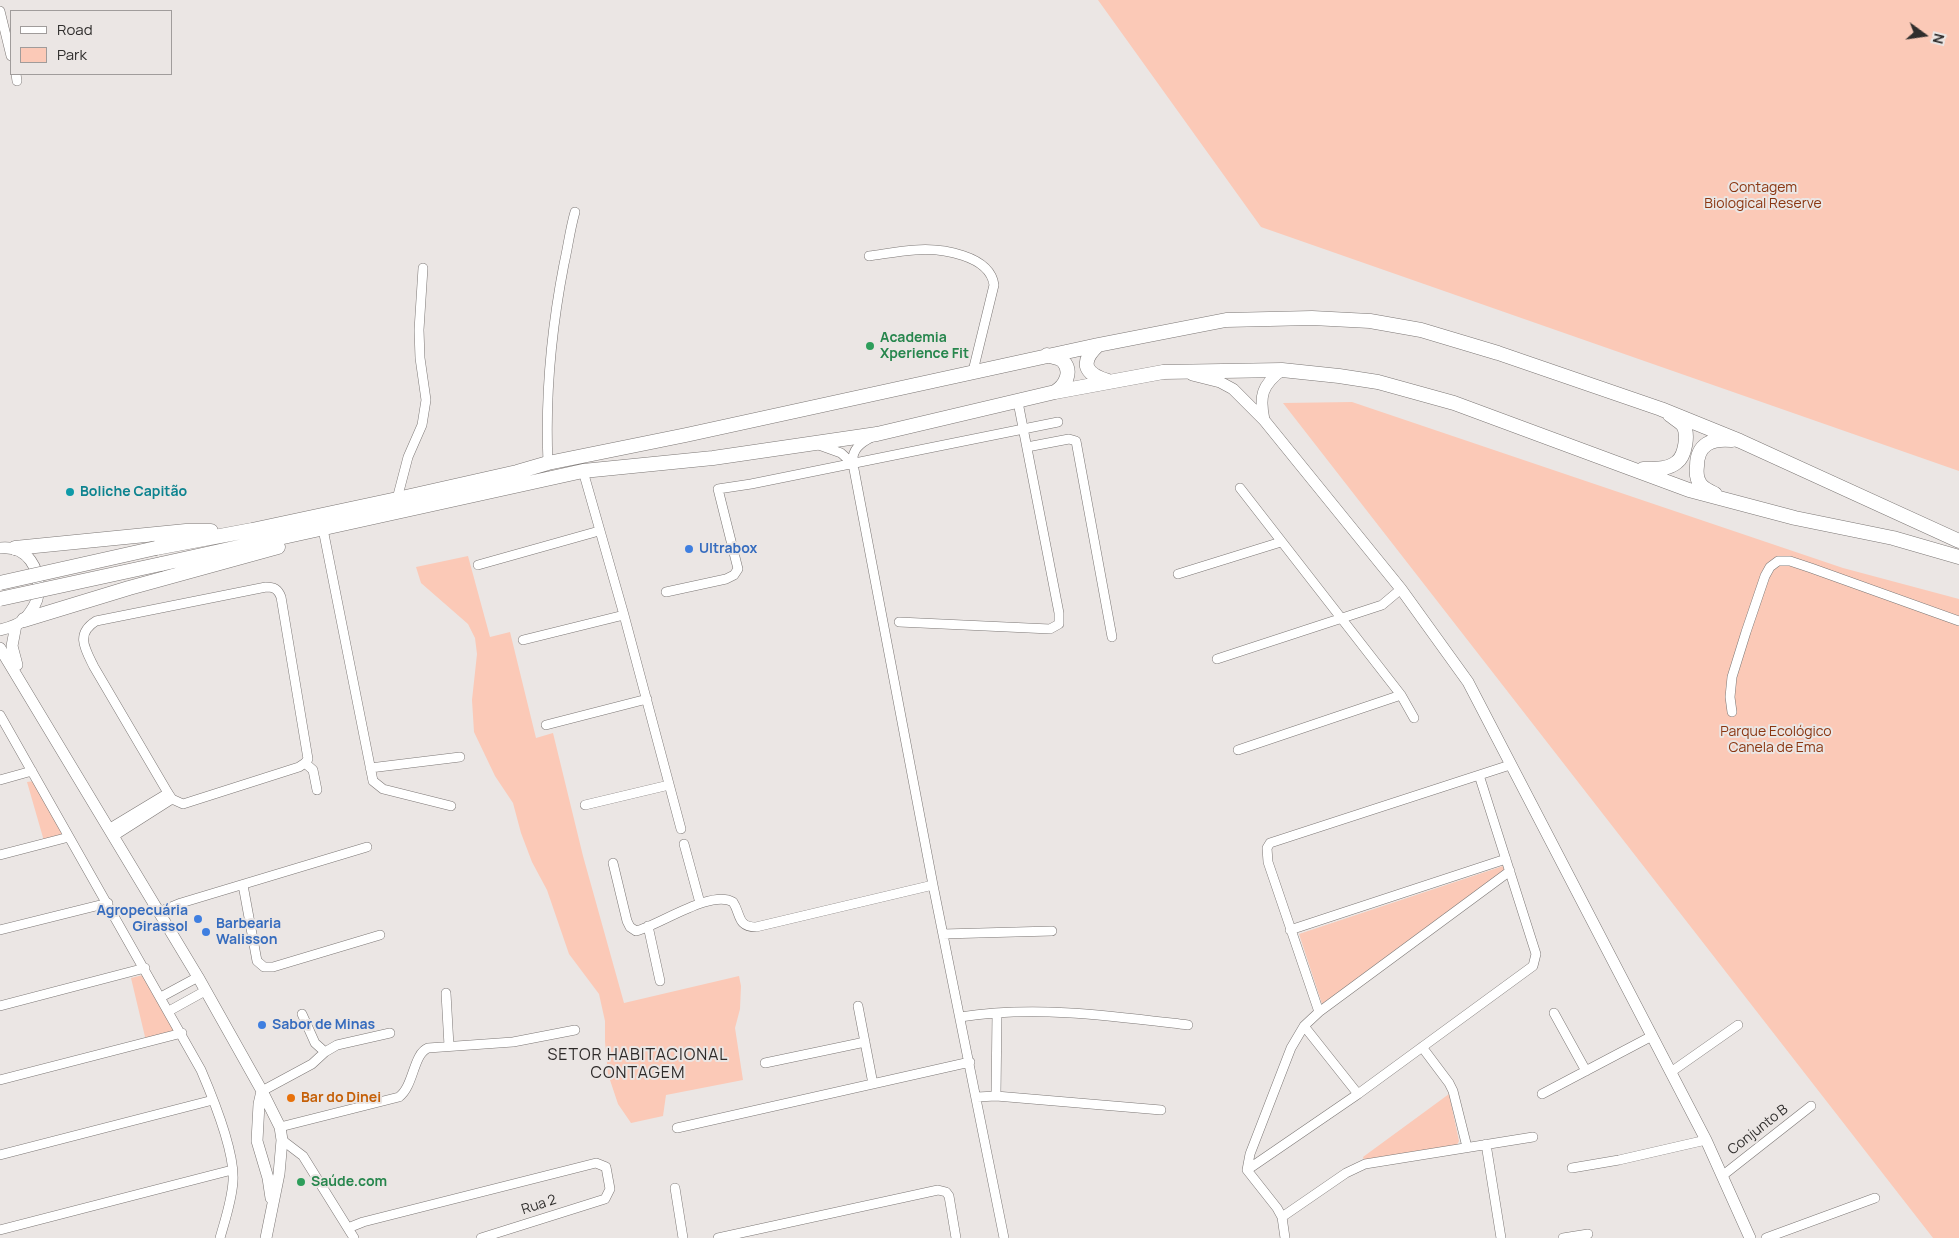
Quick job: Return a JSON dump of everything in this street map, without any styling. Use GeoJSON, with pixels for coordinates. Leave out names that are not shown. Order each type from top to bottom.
{"type":"FeatureCollection","features":[{"type":"Feature","properties":{"kind":"main road"},"geometry":{"type":"LineString","coordinates":[[0,583],[156,548],[397,499],[517,472],[548,463],[714,429],[1047,355],[1226,320],[1312,318],[1370,321],[1421,330],[1462,341],[1662,408],[1740,441],[1959,541]]}},
{"type":"Feature","properties":{"kind":"main road"},"geometry":{"type":"LineString","coordinates":[[1098,345],[1090,352],[1088,368],[1093,376],[1108,382]]}},
{"type":"Feature","properties":{"kind":"main road"},"geometry":{"type":"LineString","coordinates":[[1047,355],[1064,362],[1067,368],[1065,384],[1055,392]]}},
{"type":"Feature","properties":{"kind":"main road"},"geometry":{"type":"LineString","coordinates":[[0,599],[583,471],[713,458],[877,434],[1055,392],[1180,371],[1282,370],[1378,382],[1454,403],[1689,490],[1795,518],[1893,538],[1959,557]]}},
{"type":"Feature","properties":{"kind":"main road"},"geometry":{"type":"LineString","coordinates":[[1632,469],[1659,469],[1677,463],[1683,454],[1686,437],[1683,426],[1662,408]]}},
{"type":"Feature","properties":{"kind":"main road"},"geometry":{"type":"LineString","coordinates":[[1726,500],[1702,486],[1696,474],[1697,456],[1706,444],[1719,439],[1740,441]]}},
{"type":"Feature","properties":{"kind":"main road"},"geometry":{"type":"LineString","coordinates":[[15,548],[186,531],[252,530]]}},
{"type":"Feature","properties":{"kind":"main road"},"geometry":{"type":"LineString","coordinates":[[20,622],[129,588],[300,541],[309,538],[320,530]]}},
{"type":"Feature","properties":{"kind":"street"},"geometry":{"type":"LineString","coordinates":[[0,11],[10,52]]}},
{"type":"Feature","properties":{"kind":"street"},"geometry":{"type":"LineString","coordinates":[[548,463],[546,419],[550,349],[559,291],[575,212]]}},
{"type":"Feature","properties":{"kind":"street"},"geometry":{"type":"LineString","coordinates":[[869,256],[917,250],[937,250],[964,256],[986,268],[993,276],[994,285],[973,372]]}},
{"type":"Feature","properties":{"kind":"street"},"geometry":{"type":"LineString","coordinates":[[397,499],[408,457],[422,425],[426,400],[420,358],[419,330],[423,268]]}},
{"type":"Feature","properties":{"kind":"street"},"geometry":{"type":"LineString","coordinates":[[1264,420],[1262,404],[1264,389],[1269,381],[1282,370]]}},
{"type":"Feature","properties":{"kind":"street"},"geometry":{"type":"LineString","coordinates":[[1180,371],[1220,382],[1232,389],[1264,420],[1401,589],[1468,682],[1706,1140],[1750,1238]]}},
{"type":"Feature","properties":{"kind":"street"},"geometry":{"type":"LineString","coordinates":[[899,622],[1050,629],[1059,624],[1059,613],[1018,402]]}},
{"type":"Feature","properties":{"kind":"street"},"geometry":{"type":"LineString","coordinates":[[666,592],[726,579],[734,575],[738,569],[718,489],[1058,422]]}},
{"type":"Feature","properties":{"kind":"street"},"geometry":{"type":"LineString","coordinates":[[877,434],[857,447],[852,464],[933,885],[1004,1238]]}},
{"type":"Feature","properties":{"kind":"street"},"geometry":{"type":"LineString","coordinates":[[1027,447],[1068,439],[1076,441],[1112,638]]}},
{"type":"Feature","properties":{"kind":"street"},"geometry":{"type":"LineString","coordinates":[[815,444],[841,454],[852,464]]}},
{"type":"Feature","properties":{"kind":"street"},"geometry":{"type":"LineString","coordinates":[[583,471],[624,614],[681,829]]}},
{"type":"Feature","properties":{"kind":"street"},"geometry":{"type":"LineString","coordinates":[[1240,488],[1401,695],[1414,718]]}},
{"type":"Feature","properties":{"kind":"street"},"geometry":{"type":"LineString","coordinates":[[320,530],[373,781],[383,788],[451,806]]}},
{"type":"Feature","properties":{"kind":"street"},"geometry":{"type":"LineString","coordinates":[[478,565],[599,531]]}},
{"type":"Feature","properties":{"kind":"street"},"geometry":{"type":"LineString","coordinates":[[1178,574],[1281,542]]}},
{"type":"Feature","properties":{"kind":"street"},"geometry":{"type":"LineString","coordinates":[[0,548],[15,548],[31,560],[35,570],[38,594],[35,604],[20,622],[12,650],[27,690]]}},
{"type":"Feature","properties":{"kind":"street"},"geometry":{"type":"LineString","coordinates":[[1732,712],[1730,697],[1732,677],[1765,576],[1770,567],[1778,561],[1790,561],[1812,568],[1959,621]]}},
{"type":"Feature","properties":{"kind":"street"},"geometry":{"type":"LineString","coordinates":[[266,587],[275,588],[279,591],[282,603],[308,755],[305,764],[184,804],[170,796],[94,667],[85,647],[84,632],[89,625],[96,621],[266,587]]}},
{"type":"Feature","properties":{"kind":"street"},"geometry":{"type":"LineString","coordinates":[[1217,660],[1382,605],[1401,589]]}},
{"type":"Feature","properties":{"kind":"street"},"geometry":{"type":"LineString","coordinates":[[523,640],[624,614]]}},
{"type":"Feature","properties":{"kind":"street"},"geometry":{"type":"LineString","coordinates":[[0,630],[20,622]]}},
{"type":"Feature","properties":{"kind":"street"},"geometry":{"type":"LineString","coordinates":[[0,648],[198,977],[262,1091],[278,1125],[282,1140],[281,1158],[266,1238]]}},
{"type":"Feature","properties":{"kind":"street"},"geometry":{"type":"LineString","coordinates":[[1238,750],[1401,695]]}},
{"type":"Feature","properties":{"kind":"street"},"geometry":{"type":"LineString","coordinates":[[546,725],[647,699]]}},
{"type":"Feature","properties":{"kind":"street"},"geometry":{"type":"LineString","coordinates":[[0,715],[202,1070],[214,1100],[232,1170],[232,1187],[220,1238]]}},
{"type":"Feature","properties":{"kind":"street"},"geometry":{"type":"LineString","coordinates":[[370,768],[460,757]]}},
{"type":"Feature","properties":{"kind":"street"},"geometry":{"type":"LineString","coordinates":[[305,764],[313,770],[317,790]]}},
{"type":"Feature","properties":{"kind":"street"},"geometry":{"type":"LineString","coordinates":[[1319,1012],[1268,862],[1267,848],[1270,843],[1510,765]]}},
{"type":"Feature","properties":{"kind":"street"},"geometry":{"type":"LineString","coordinates":[[0,780],[32,771]]}},
{"type":"Feature","properties":{"kind":"street"},"geometry":{"type":"LineString","coordinates":[[1247,1170],[1358,1094],[1533,966],[1536,954],[1479,775]]}},
{"type":"Feature","properties":{"kind":"street"},"geometry":{"type":"LineString","coordinates":[[585,806],[669,786]]}},
{"type":"Feature","properties":{"kind":"street"},"geometry":{"type":"LineString","coordinates":[[112,832],[170,796]]}},
{"type":"Feature","properties":{"kind":"street"},"geometry":{"type":"LineString","coordinates":[[0,855],[70,837]]}},
{"type":"Feature","properties":{"kind":"street"},"geometry":{"type":"LineString","coordinates":[[684,844],[700,904]]}},
{"type":"Feature","properties":{"kind":"street"},"geometry":{"type":"LineString","coordinates":[[159,912],[181,903],[367,847]]}},
{"type":"Feature","properties":{"kind":"street"},"geometry":{"type":"LineString","coordinates":[[1290,930],[1506,859]]}},
{"type":"Feature","properties":{"kind":"street"},"geometry":{"type":"LineString","coordinates":[[613,863],[630,927],[636,931],[700,904],[724,898],[736,906],[741,922],[750,927],[756,927],[933,885]]}},
{"type":"Feature","properties":{"kind":"street"},"geometry":{"type":"LineString","coordinates":[[1285,1238],[1282,1217],[1277,1208],[1247,1170],[1250,1154],[1291,1048],[1304,1026],[1319,1012],[1510,871]]}},
{"type":"Feature","properties":{"kind":"street"},"geometry":{"type":"LineString","coordinates":[[243,885],[257,961],[264,967],[273,967],[380,935]]}},
{"type":"Feature","properties":{"kind":"street"},"geometry":{"type":"LineString","coordinates":[[0,930],[108,903]]}},
{"type":"Feature","properties":{"kind":"street"},"geometry":{"type":"LineString","coordinates":[[648,926],[660,981]]}},
{"type":"Feature","properties":{"kind":"street"},"geometry":{"type":"LineString","coordinates":[[943,934],[1052,931]]}},
{"type":"Feature","properties":{"kind":"street"},"geometry":{"type":"LineString","coordinates":[[0,1006],[145,968]]}},
{"type":"Feature","properties":{"kind":"street"},"geometry":{"type":"LineString","coordinates":[[161,997],[198,977]]}},
{"type":"Feature","properties":{"kind":"street"},"geometry":{"type":"LineString","coordinates":[[169,1011],[205,991]]}},
{"type":"Feature","properties":{"kind":"street"},"geometry":{"type":"LineString","coordinates":[[446,993],[449,1046]]}},
{"type":"Feature","properties":{"kind":"street"},"geometry":{"type":"LineString","coordinates":[[858,1006],[873,1084]]}},
{"type":"Feature","properties":{"kind":"street"},"geometry":{"type":"LineString","coordinates":[[960,1017],[997,1012],[1047,1012],[1188,1025]]}},
{"type":"Feature","properties":{"kind":"street"},"geometry":{"type":"LineString","coordinates":[[996,1096],[997,1012]]}},
{"type":"Feature","properties":{"kind":"street"},"geometry":{"type":"LineString","coordinates":[[1554,1013],[1586,1071]]}},
{"type":"Feature","properties":{"kind":"street"},"geometry":{"type":"LineString","coordinates":[[302,1014],[315,1044],[325,1052]]}},
{"type":"Feature","properties":{"kind":"street"},"geometry":{"type":"LineString","coordinates":[[1671,1072],[1738,1025]]}},
{"type":"Feature","properties":{"kind":"street"},"geometry":{"type":"LineString","coordinates":[[1304,1026],[1358,1094]]}},
{"type":"Feature","properties":{"kind":"street"},"geometry":{"type":"LineString","coordinates":[[257,1129],[266,1121],[278,1125],[399,1097],[406,1091],[424,1050],[449,1046],[513,1042],[575,1030]]}},
{"type":"Feature","properties":{"kind":"street"},"geometry":{"type":"LineString","coordinates":[[0,1080],[182,1033]]}},
{"type":"Feature","properties":{"kind":"street"},"geometry":{"type":"LineString","coordinates":[[262,1091],[312,1064],[325,1052],[337,1045],[390,1033]]}},
{"type":"Feature","properties":{"kind":"street"},"geometry":{"type":"LineString","coordinates":[[1542,1094],[1652,1036]]}},
{"type":"Feature","properties":{"kind":"street"},"geometry":{"type":"LineString","coordinates":[[765,1063],[865,1042]]}},
{"type":"Feature","properties":{"kind":"street"},"geometry":{"type":"LineString","coordinates":[[1422,1047],[1453,1091],[1467,1147]]}},
{"type":"Feature","properties":{"kind":"street"},"geometry":{"type":"LineString","coordinates":[[677,1128],[970,1062]]}},
{"type":"Feature","properties":{"kind":"street"},"geometry":{"type":"LineString","coordinates":[[262,1091],[257,1141],[268,1178],[273,1207]]}},
{"type":"Feature","properties":{"kind":"street"},"geometry":{"type":"LineString","coordinates":[[977,1098],[996,1096],[1162,1110]]}},
{"type":"Feature","properties":{"kind":"street"},"geometry":{"type":"LineString","coordinates":[[0,1155],[214,1100]]}},
{"type":"Feature","properties":{"kind":"street","name":"Conjunto B"},"geometry":{"type":"LineString","coordinates":[[1722,1176],[1811,1106]]}},
{"type":"Feature","properties":{"kind":"street"},"geometry":{"type":"LineString","coordinates":[[1282,1217],[1346,1173],[1366,1164],[1533,1137]]}},
{"type":"Feature","properties":{"kind":"street"},"geometry":{"type":"LineString","coordinates":[[282,1140],[300,1154],[354,1238]]}},
{"type":"Feature","properties":{"kind":"street"},"geometry":{"type":"LineString","coordinates":[[1572,1168],[1619,1160],[1706,1140]]}},
{"type":"Feature","properties":{"kind":"street"},"geometry":{"type":"LineString","coordinates":[[1486,1144],[1501,1238]]}},
{"type":"Feature","properties":{"kind":"street"},"geometry":{"type":"LineString","coordinates":[[262,1159],[272,1162],[300,1154]]}},
{"type":"Feature","properties":{"kind":"street","name":"Rua 2"},"geometry":{"type":"LineString","coordinates":[[348,1228],[363,1222],[596,1163],[603,1164],[608,1172],[610,1189],[608,1196],[604,1199],[481,1238]]}},
{"type":"Feature","properties":{"kind":"street"},"geometry":{"type":"LineString","coordinates":[[0,1230],[232,1170]]}},
{"type":"Feature","properties":{"kind":"street"},"geometry":{"type":"LineString","coordinates":[[675,1188],[683,1238]]}},
{"type":"Feature","properties":{"kind":"street"},"geometry":{"type":"LineString","coordinates":[[718,1238],[938,1190],[946,1192],[949,1196],[956,1238]]}},
{"type":"Feature","properties":{"kind":"street"},"geometry":{"type":"LineString","coordinates":[[1766,1238],[1875,1198]]}},
{"type":"Feature","properties":{"kind":"street"},"geometry":{"type":"LineString","coordinates":[[1563,1238],[1588,1234]]}},
{"type":"Feature","properties":{"kind":"green space","name":"Contagem Biological Reserve"},"geometry":{"type":"Polygon","coordinates":[[[1098,0],[1959,0],[1959,471],[1261,227],[1098,0]]]}},
{"type":"Feature","properties":{"kind":"green space","name":"Parque Ecológico Canela de Ema"},"geometry":{"type":"Polygon","coordinates":[[[1352,402],[1843,568],[1959,599],[1959,1238],[1933,1238],[1283,403],[1352,402]]]}},
{"type":"Feature","properties":{"kind":"green space"},"geometry":{"type":"Polygon","coordinates":[[[468,556],[490,637],[510,632],[536,738],[553,733],[583,856],[624,1003],[739,976],[741,986],[740,1009],[735,1028],[743,1080],[666,1095],[663,1116],[631,1123],[618,1104],[608,1074],[605,1021],[599,994],[569,954],[547,890],[532,862],[521,833],[513,803],[495,776],[474,732],[472,700],[477,654],[475,638],[468,624],[421,583],[416,567],[468,556]]]}},
{"type":"Feature","properties":{"kind":"green space"},"geometry":{"type":"Polygon","coordinates":[[[34,781],[64,835],[44,841],[27,782],[34,781]]]}},
{"type":"Feature","properties":{"kind":"green space"},"geometry":{"type":"Polygon","coordinates":[[[1503,866],[1504,870],[1322,1004],[1299,934],[1503,866]]]}},
{"type":"Feature","properties":{"kind":"green space"},"geometry":{"type":"Polygon","coordinates":[[[143,975],[174,1030],[173,1033],[146,1041],[131,978],[143,975]]]}},
{"type":"Feature","properties":{"kind":"green space"},"geometry":{"type":"Polygon","coordinates":[[[1449,1094],[1459,1141],[1457,1145],[1364,1160],[1363,1157],[1449,1094]]]}},
{"type":"Feature","properties":{"kind":"place","name":"Academia Xperience Fit"},"geometry":{"type":"Point","coordinates":[870,346]}},
{"type":"Feature","properties":{"kind":"place","name":"Boliche Capitão"},"geometry":{"type":"Point","coordinates":[70,492]}},
{"type":"Feature","properties":{"kind":"place","name":"Ultrabox"},"geometry":{"type":"Point","coordinates":[689,549]}},
{"type":"Feature","properties":{"kind":"place","name":"Agropecuária Girassol"},"geometry":{"type":"Point","coordinates":[198,919]}},
{"type":"Feature","properties":{"kind":"place","name":"Barbearia Walisson"},"geometry":{"type":"Point","coordinates":[206,932]}},
{"type":"Feature","properties":{"kind":"place","name":"Sabor de Minas"},"geometry":{"type":"Point","coordinates":[262,1025]}},
{"type":"Feature","properties":{"kind":"place","name":"Bar do Dinei"},"geometry":{"type":"Point","coordinates":[291,1098]}},
{"type":"Feature","properties":{"kind":"place","name":"Saúde.com"},"geometry":{"type":"Point","coordinates":[301,1182]}},
{"type":"Feature","properties":{"kind":"district","name":"SETOR HABITACIONAL CONTAGEM"},"geometry":{"type":"Point","coordinates":[638,1065]}}]}
